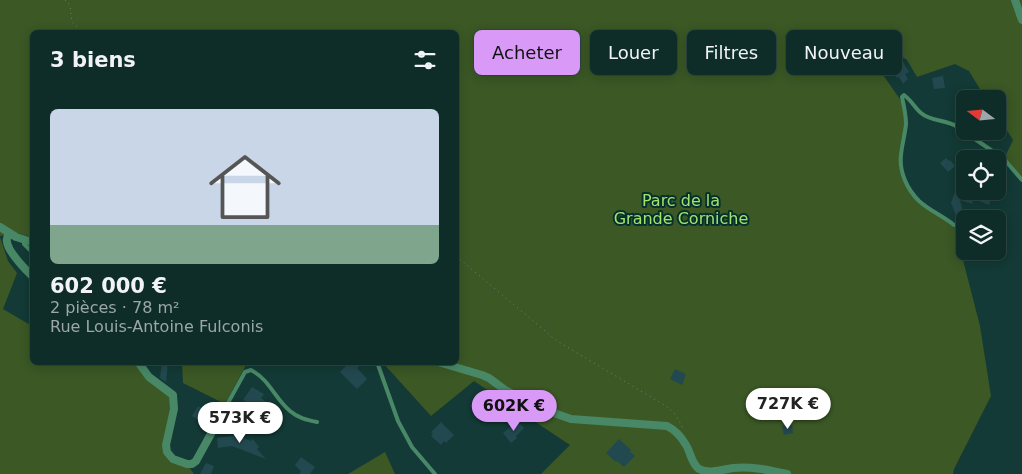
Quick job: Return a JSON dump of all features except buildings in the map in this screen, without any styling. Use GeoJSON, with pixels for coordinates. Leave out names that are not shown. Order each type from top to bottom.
{"type":"FeatureCollection","features":[{"type":"Feature","properties":{"kind":"street"},"geometry":{"type":"LineString","coordinates":[[1015,0],[1022,20]]}},
{"type":"Feature","properties":{"kind":"street"},"geometry":{"type":"LineString","coordinates":[[0,227],[9,234],[30,242]]}},
{"type":"Feature","properties":{"kind":"street"},"geometry":{"type":"LineString","coordinates":[[9,234],[6,238],[7,244],[30,274]]}},
{"type":"Feature","properties":{"kind":"street"},"geometry":{"type":"LineString","coordinates":[[140,365],[149,377],[173,394],[174,409],[166,445],[167,452],[173,459],[187,464],[192,464],[196,461],[223,412]]}},
{"type":"Feature","properties":{"kind":"street"},"geometry":{"type":"LineString","coordinates":[[448,365],[486,377],[519,397],[570,419],[668,426],[676,432],[687,446],[694,464],[705,472],[742,467],[786,474]]}},
{"type":"Feature","properties":{"kind":"street"},"geometry":{"type":"LineString","coordinates":[[734,474],[742,471],[742,467]]}},
{"type":"Feature","properties":{"kind":"lane"},"geometry":{"type":"LineString","coordinates":[[954,225],[918,200],[908,186],[902,172],[900,157],[906,123],[902,97],[904,95],[911,100],[922,114],[932,119],[950,122],[1004,160],[1022,180]]}},
{"type":"Feature","properties":{"kind":"lane"},"geometry":{"type":"LineString","coordinates":[[24,240],[24,244],[30,250]]}},
{"type":"Feature","properties":{"kind":"lane"},"geometry":{"type":"LineString","coordinates":[[378,365],[398,422],[412,447],[435,474]]}},
{"type":"Feature","properties":{"kind":"lane"},"geometry":{"type":"LineString","coordinates":[[223,412],[245,372],[251,370],[260,375],[290,411],[302,418],[317,422]]}},
{"type":"Feature","properties":{"kind":"path"},"geometry":{"type":"LineString","coordinates":[[66,0],[70,5],[72,22],[81,30]]}},
{"type":"Feature","properties":{"kind":"path"},"geometry":{"type":"LineString","coordinates":[[459,258],[558,341],[670,410],[683,426],[688,440],[687,446]]}},
{"type":"Feature","properties":{"kind":"green space","name":"Parc de la Grande Corniche"},"geometry":{"type":"Polygon","coordinates":[[[0,0],[1022,0],[1022,180],[1006,161],[1006,155],[1013,140],[1006,129],[1006,90],[981,90],[969,71],[955,64],[917,77],[907,60],[902,57],[902,30],[786,30],[786,75],[883,75],[904,105],[906,123],[902,172],[908,186],[918,200],[954,225],[956,233],[956,260],[963,260],[980,326],[991,396],[953,474],[541,474],[570,445],[474,381],[431,416],[385,365],[459,365],[459,30],[30,30],[30,236],[16,233],[0,236],[0,0]]]}},
{"type":"Feature","properties":{"kind":"green space"},"geometry":{"type":"Polygon","coordinates":[[[0,237],[8,261],[17,273],[3,309],[30,325],[30,365],[140,365],[173,395],[167,451],[187,464],[194,474],[0,474],[0,237]]]}},
{"type":"Feature","properties":{"kind":"green space"},"geometry":{"type":"Polygon","coordinates":[[[182,365],[246,365],[225,404],[183,383],[182,365]]]}},
{"type":"Feature","properties":{"kind":"green space"},"geometry":{"type":"Polygon","coordinates":[[[385,452],[395,474],[348,474],[385,452]]]}}]}
